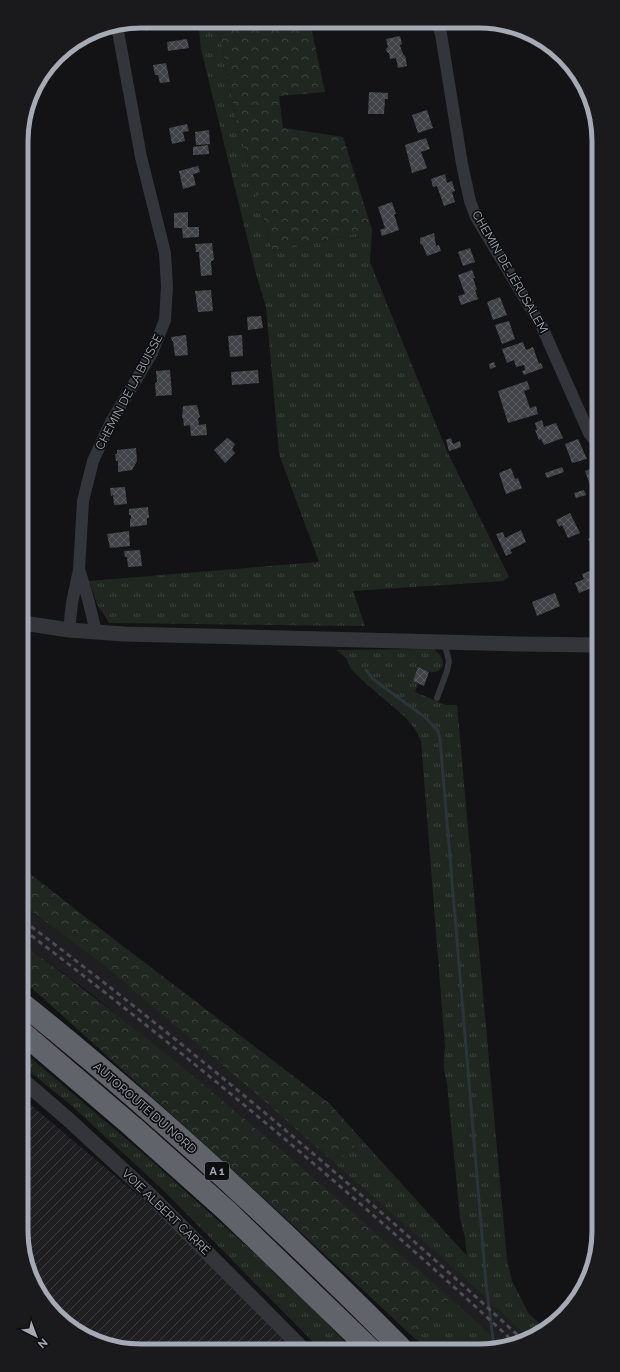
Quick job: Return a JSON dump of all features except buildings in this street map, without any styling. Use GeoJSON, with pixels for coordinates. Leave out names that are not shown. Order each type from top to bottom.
{"type":"FeatureCollection","features":[{"type":"Feature","properties":{"kind":"highway","name":"AUTOROUTE DU NORD"},"geometry":{"type":"LineString","coordinates":[[28,1008],[115,1081],[236,1189],[328,1275],[397,1344]]}},
{"type":"Feature","properties":{"kind":"highway","name":"AUTOROUTE DU NORD"},"geometry":{"type":"LineString","coordinates":[[28,1037],[133,1127],[227,1211],[365,1344]]}},
{"type":"Feature","properties":{"kind":"street","name":"CHEMIN DE JÉRUSALEM"},"geometry":{"type":"LineString","coordinates":[[439,28],[462,164],[470,201],[476,217],[542,327],[592,437]]}},
{"type":"Feature","properties":{"kind":"street","name":"CHEMIN DE LA BUISSE"},"geometry":{"type":"LineString","coordinates":[[69,630],[72,603],[79,570],[83,501],[93,461],[111,422],[152,353],[165,320],[166,313],[167,286],[165,253],[141,157],[118,30]]}},
{"type":"Feature","properties":{"kind":"street","name":"CHEMIN DE LA BUISSE"},"geometry":{"type":"LineString","coordinates":[[79,570],[96,632]]}},
{"type":"Feature","properties":{"kind":"street"},"geometry":{"type":"LineString","coordinates":[[28,624],[69,630],[96,632],[592,645]]}},
{"type":"Feature","properties":{"kind":"street","name":"VOIE ALBERT CARRÉ"},"geometry":{"type":"LineString","coordinates":[[28,1085],[69,1120],[147,1192],[298,1344]]}},
{"type":"Feature","properties":{"kind":"lane"},"geometry":{"type":"LineString","coordinates":[[436,698],[447,671],[449,661],[444,642]]}},
{"type":"Feature","properties":{"kind":"shaded area"},"geometry":{"type":"Polygon","coordinates":[[[28,895],[542,1325],[522,1335],[498,1342],[330,1193],[89,992],[28,948],[28,895]]]}},
{"type":"Feature","properties":{"kind":"shaded area"},"geometry":{"type":"Polygon","coordinates":[[[28,1103],[165,1218],[287,1344],[133,1344],[119,1342],[84,1329],[61,1311],[43,1288],[32,1260],[29,1246],[28,1103]]]}},
{"type":"Feature","properties":{"kind":"green space"},"geometry":{"type":"Polygon","coordinates":[[[199,28],[218,28],[236,119],[273,252],[372,230],[370,262],[447,451],[509,577],[503,581],[353,591],[365,626],[109,623],[97,604],[89,581],[319,562],[279,454],[266,307],[255,270],[201,49],[199,28]]]}},
{"type":"Feature","properties":{"kind":"green space"},"geometry":{"type":"Polygon","coordinates":[[[218,28],[311,28],[325,92],[279,96],[283,128],[343,137],[372,230],[273,252],[236,119],[218,28]]]}},
{"type":"Feature","properties":{"kind":"green space"},"geometry":{"type":"Polygon","coordinates":[[[433,649],[441,656],[443,664],[442,667],[435,672],[418,668],[413,681],[418,683],[415,692],[446,705],[457,705],[507,1260],[512,1281],[529,1314],[542,1325],[525,1334],[463,1276],[335,1163],[362,1140],[467,1256],[465,1238],[460,1218],[447,1083],[444,1070],[445,1047],[421,741],[415,729],[405,717],[363,681],[351,669],[346,658],[336,650],[433,649]]]}},
{"type":"Feature","properties":{"kind":"green space"},"geometry":{"type":"Polygon","coordinates":[[[28,872],[330,1104],[362,1140],[335,1163],[259,1096],[105,966],[28,908],[28,872]]]}},
{"type":"Feature","properties":{"kind":"green space"},"geometry":{"type":"Polygon","coordinates":[[[28,948],[188,1072],[294,1161],[450,1298],[414,1338],[28,985],[28,948]]]}},
{"type":"Feature","properties":{"kind":"green space"},"geometry":{"type":"Polygon","coordinates":[[[28,1055],[153,1162],[263,1261],[347,1344],[315,1344],[163,1190],[72,1106],[28,1070],[28,1055]]]}},
{"type":"Feature","properties":{"kind":"green space"},"geometry":{"type":"Polygon","coordinates":[[[450,1298],[499,1342],[486,1344],[484,1342],[484,1344],[479,1344],[424,1344],[414,1338],[450,1298]]]}},
{"type":"Feature","properties":{"kind":"waterway"},"geometry":{"type":"LineString","coordinates":[[366,670],[373,679],[426,718],[438,731],[440,739],[486,1283],[494,1343]]}},
{"type":"Feature","properties":{"kind":"railway"},"geometry":{"type":"LineString","coordinates":[[28,924],[216,1072],[403,1231],[519,1336]]}},
{"type":"Feature","properties":{"kind":"railway"},"geometry":{"type":"LineString","coordinates":[[28,933],[151,1029],[275,1131],[397,1236],[511,1339]]}}]}
